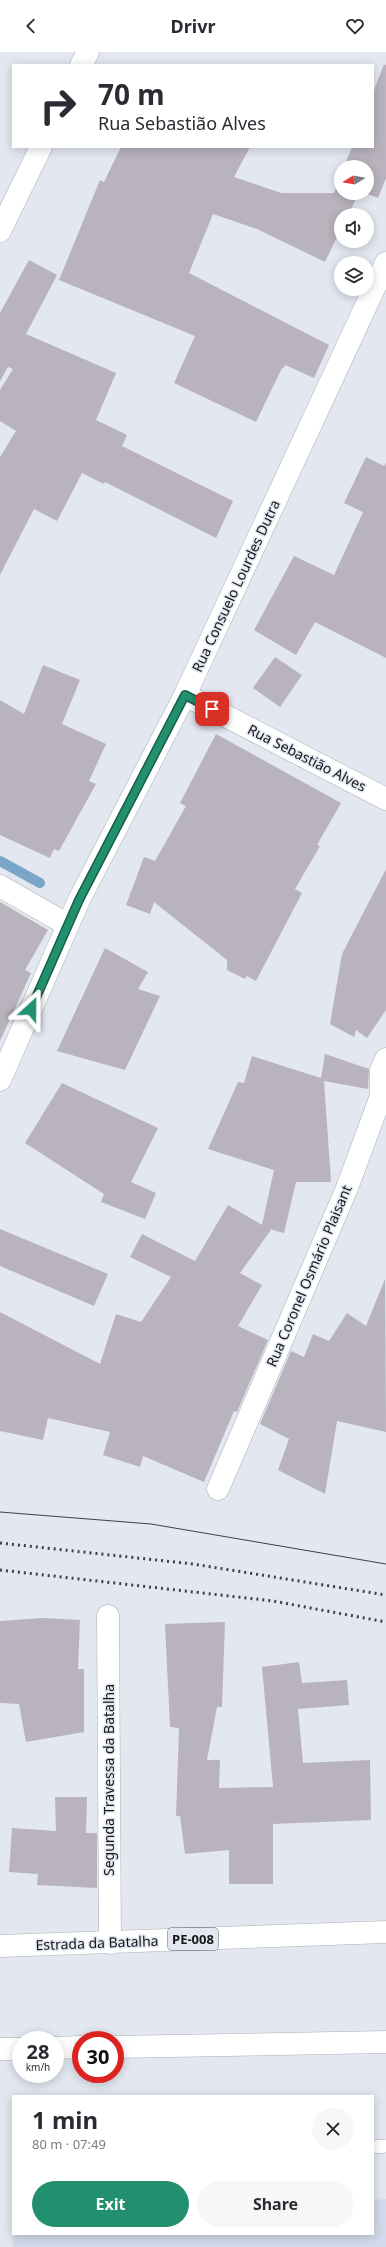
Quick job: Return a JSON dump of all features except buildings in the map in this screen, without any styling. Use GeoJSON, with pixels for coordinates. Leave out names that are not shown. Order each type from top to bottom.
{"type":"FeatureCollection","features":[{"type":"Feature","properties":{"kind":"main road"},"geometry":{"type":"LineString","coordinates":[[82,64],[88,52]]}},
{"type":"Feature","properties":{"kind":"main road"},"geometry":{"type":"LineString","coordinates":[[0,231],[41,148]]}},
{"type":"Feature","properties":{"kind":"main road","name":"Rua Consuelo Lourdes Dutra"},"geometry":{"type":"LineString","coordinates":[[0,1080],[79,900],[185,695],[386,263]]}},
{"type":"Feature","properties":{"kind":"main road","name":"Rua Sebastião Alves"},"geometry":{"type":"LineString","coordinates":[[185,695],[386,799]]}},
{"type":"Feature","properties":{"kind":"main road"},"geometry":{"type":"LineString","coordinates":[[0,886],[68,925]]}},
{"type":"Feature","properties":{"kind":"main road","name":"Rua Coronel Osmário Plaisant"},"geometry":{"type":"LineString","coordinates":[[218,1489],[347,1188],[381,1096],[381,1070],[386,1059]]}},
{"type":"Feature","properties":{"kind":"main road","name":"Segunda Travessa da Batalha"},"geometry":{"type":"LineString","coordinates":[[108,1616],[110,1943]]}},
{"type":"Feature","properties":{"kind":"main road","name":"Estrada da Batalha"},"geometry":{"type":"LineString","coordinates":[[0,1946],[386,1932]]}},
{"type":"Feature","properties":{"kind":"main road"},"geometry":{"type":"LineString","coordinates":[[124,2047],[386,2042]]}},
{"type":"Feature","properties":{"kind":"main road"},"geometry":{"type":"LineString","coordinates":[[0,2049],[12,2049]]}},
{"type":"Feature","properties":{"kind":"lane"},"geometry":{"type":"LineString","coordinates":[[374,2147],[386,2146]]}},
{"type":"Feature","properties":{"kind":"shaded area"},"geometry":{"type":"Polygon","coordinates":[[[386,2199],[386,2247],[13,2247],[12,2235],[374,2235],[374,2200],[386,2199]]]}},
{"type":"Feature","properties":{"kind":"waterway"},"geometry":{"type":"LineString","coordinates":[[0,861],[40,883]]}},
{"type":"Feature","properties":{"kind":"tram line"},"geometry":{"type":"LineString","coordinates":[[0,1512],[151,1524],[386,1564]]}},
{"type":"Feature","properties":{"kind":"railway"},"geometry":{"type":"LineString","coordinates":[[0,1543],[193,1564],[386,1595]]}},
{"type":"Feature","properties":{"kind":"railway"},"geometry":{"type":"LineString","coordinates":[[0,1570],[273,1601],[386,1622]]}},
{"type":"Feature","properties":{"kind":"route"},"geometry":{"type":"LineString","coordinates":[[31,1009],[79,900],[185,695],[212,709]]}}]}
